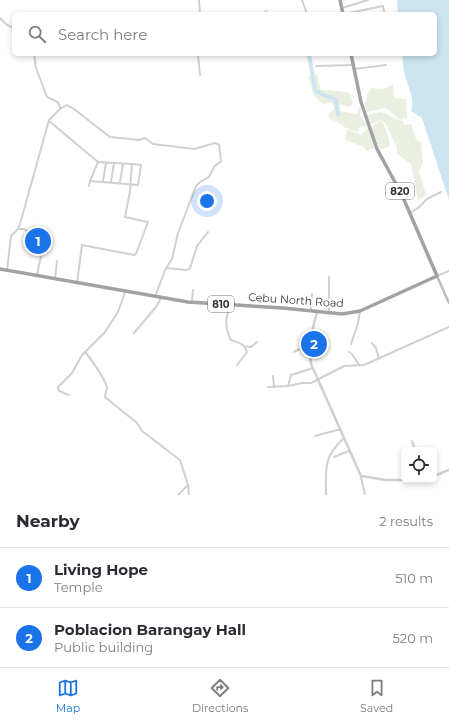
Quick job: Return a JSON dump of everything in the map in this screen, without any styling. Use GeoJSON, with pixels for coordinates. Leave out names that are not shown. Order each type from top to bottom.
{"type":"FeatureCollection","features":[{"type":"Feature","properties":{"kind":"highway"},"geometry":{"type":"LineString","coordinates":[[340,0],[343,12]]}},
{"type":"Feature","properties":{"kind":"highway","name":"820"},"geometry":{"type":"LineString","coordinates":[[351,56],[363,107],[377,149],[402,195],[437,276]]}},
{"type":"Feature","properties":{"kind":"highway","name":"Cebu North Road"},"geometry":{"type":"LineString","coordinates":[[0,269],[161,298],[192,302],[283,308],[329,314],[342,314],[360,311],[437,276]]}},
{"type":"Feature","properties":{"kind":"main road"},"geometry":{"type":"LineString","coordinates":[[437,276],[449,303]]}},
{"type":"Feature","properties":{"kind":"street"},"geometry":{"type":"LineString","coordinates":[[200,0],[200,12]]}},
{"type":"Feature","properties":{"kind":"street"},"geometry":{"type":"LineString","coordinates":[[302,0],[306,12]]}},
{"type":"Feature","properties":{"kind":"street"},"geometry":{"type":"LineString","coordinates":[[342,8],[368,0]]}},
{"type":"Feature","properties":{"kind":"street"},"geometry":{"type":"LineString","coordinates":[[354,12],[383,6],[384,12]]}},
{"type":"Feature","properties":{"kind":"street"},"geometry":{"type":"LineString","coordinates":[[0,18],[7,25],[12,27]]}},
{"type":"Feature","properties":{"kind":"street"},"geometry":{"type":"LineString","coordinates":[[34,56],[36,68],[47,97],[58,102],[60,109]]}},
{"type":"Feature","properties":{"kind":"street"},"geometry":{"type":"LineString","coordinates":[[198,56],[200,75]]}},
{"type":"Feature","properties":{"kind":"street"},"geometry":{"type":"LineString","coordinates":[[316,66],[353,64]]}},
{"type":"Feature","properties":{"kind":"street"},"geometry":{"type":"LineString","coordinates":[[354,69],[386,64]]}},
{"type":"Feature","properties":{"kind":"street"},"geometry":{"type":"LineString","coordinates":[[7,270],[11,236],[18,229],[20,224],[49,121],[60,109],[67,105],[110,137],[139,140],[145,138],[153,144],[194,149],[215,143],[219,145],[221,161],[214,167],[209,177],[196,186],[178,233],[172,259],[166,268],[155,297]]}},
{"type":"Feature","properties":{"kind":"street"},"geometry":{"type":"LineString","coordinates":[[49,121],[98,162],[141,165],[138,184],[90,181]]}},
{"type":"Feature","properties":{"kind":"street"},"geometry":{"type":"LineString","coordinates":[[89,186],[98,162]]}},
{"type":"Feature","properties":{"kind":"street"},"geometry":{"type":"LineString","coordinates":[[103,181],[106,163]]}},
{"type":"Feature","properties":{"kind":"street"},"geometry":{"type":"LineString","coordinates":[[111,182],[114,163]]}},
{"type":"Feature","properties":{"kind":"street"},"geometry":{"type":"LineString","coordinates":[[120,182],[123,164]]}},
{"type":"Feature","properties":{"kind":"street"},"geometry":{"type":"LineString","coordinates":[[76,283],[82,245],[136,254],[148,222],[125,218],[132,164]]}},
{"type":"Feature","properties":{"kind":"street"},"geometry":{"type":"LineString","coordinates":[[410,213],[418,208],[427,199],[441,192]]}},
{"type":"Feature","properties":{"kind":"street"},"geometry":{"type":"LineString","coordinates":[[20,224],[23,229]]}},
{"type":"Feature","properties":{"kind":"street"},"geometry":{"type":"LineString","coordinates":[[18,229],[23,229],[45,237],[38,275]]}},
{"type":"Feature","properties":{"kind":"street"},"geometry":{"type":"LineString","coordinates":[[166,268],[187,270],[190,268],[197,246],[208,232]]}},
{"type":"Feature","properties":{"kind":"street"},"geometry":{"type":"LineString","coordinates":[[55,279],[57,261]]}},
{"type":"Feature","properties":{"kind":"street"},"geometry":{"type":"LineString","coordinates":[[437,276],[449,271]]}},
{"type":"Feature","properties":{"kind":"street"},"geometry":{"type":"LineString","coordinates":[[329,278],[329,314]]}},
{"type":"Feature","properties":{"kind":"street"},"geometry":{"type":"LineString","coordinates":[[192,302],[193,290]]}},
{"type":"Feature","properties":{"kind":"street"},"geometry":{"type":"LineString","coordinates":[[70,396],[59,391],[58,386],[72,373],[80,358],[105,332],[118,312],[125,292]]}},
{"type":"Feature","properties":{"kind":"street"},"geometry":{"type":"LineString","coordinates":[[311,311],[312,294]]}},
{"type":"Feature","properties":{"kind":"street"},"geometry":{"type":"LineString","coordinates":[[134,334],[156,307],[161,298]]}},
{"type":"Feature","properties":{"kind":"street"},"geometry":{"type":"LineString","coordinates":[[231,305],[226,320],[227,329],[232,340],[240,342],[247,352],[237,365]]}},
{"type":"Feature","properties":{"kind":"street"},"geometry":{"type":"LineString","coordinates":[[351,344],[358,323],[360,311]]}},
{"type":"Feature","properties":{"kind":"street"},"geometry":{"type":"LineString","coordinates":[[317,312],[310,335],[309,344],[311,364],[361,476],[365,495]]}},
{"type":"Feature","properties":{"kind":"street"},"geometry":{"type":"LineString","coordinates":[[268,387],[311,383],[344,366],[364,365],[449,327]]}},
{"type":"Feature","properties":{"kind":"street"},"geometry":{"type":"LineString","coordinates":[[244,346],[251,347],[257,342]]}},
{"type":"Feature","properties":{"kind":"street"},"geometry":{"type":"LineString","coordinates":[[372,343],[376,348],[379,358]]}},
{"type":"Feature","properties":{"kind":"street"},"geometry":{"type":"LineString","coordinates":[[294,352],[309,344]]}},
{"type":"Feature","properties":{"kind":"street"},"geometry":{"type":"LineString","coordinates":[[85,352],[105,382],[107,387],[105,397],[137,423],[142,431],[180,460],[188,485],[189,495]]}},
{"type":"Feature","properties":{"kind":"street"},"geometry":{"type":"LineString","coordinates":[[349,352],[359,365]]}},
{"type":"Feature","properties":{"kind":"street"},"geometry":{"type":"LineString","coordinates":[[288,386],[291,375],[313,368]]}},
{"type":"Feature","properties":{"kind":"street"},"geometry":{"type":"LineString","coordinates":[[273,376],[274,387]]}},
{"type":"Feature","properties":{"kind":"street"},"geometry":{"type":"LineString","coordinates":[[315,436],[341,429]]}},
{"type":"Feature","properties":{"kind":"street"},"geometry":{"type":"LineString","coordinates":[[326,495],[327,461],[337,445],[344,438]]}},
{"type":"Feature","properties":{"kind":"street"},"geometry":{"type":"LineString","coordinates":[[412,441],[414,447]]}},
{"type":"Feature","properties":{"kind":"street"},"geometry":{"type":"LineString","coordinates":[[334,457],[349,451]]}},
{"type":"Feature","properties":{"kind":"street"},"geometry":{"type":"LineString","coordinates":[[437,475],[449,470]]}},
{"type":"Feature","properties":{"kind":"street"},"geometry":{"type":"LineString","coordinates":[[361,476],[386,480],[401,480]]}},
{"type":"Feature","properties":{"kind":"street"},"geometry":{"type":"LineString","coordinates":[[178,495],[188,485]]}},
{"type":"Feature","properties":{"kind":"green space"},"geometry":{"type":"Polygon","coordinates":[[[317,75],[321,90],[350,93],[353,103],[350,107],[340,105],[340,111],[357,114],[360,106],[360,115],[367,126],[361,126],[357,132],[330,119],[328,115],[334,109],[333,104],[331,102],[323,104],[314,95],[308,76],[317,75]]]}},
{"type":"Feature","properties":{"kind":"green space"},"geometry":{"type":"Polygon","coordinates":[[[393,84],[394,98],[406,99],[407,118],[399,119],[386,108],[367,112],[364,103],[366,102],[367,94],[371,88],[384,89],[393,84]]]}},
{"type":"Feature","properties":{"kind":"green space"},"geometry":{"type":"Polygon","coordinates":[[[379,112],[403,121],[405,125],[411,124],[416,139],[421,143],[423,163],[419,171],[426,195],[418,200],[411,164],[397,154],[397,147],[385,123],[382,121],[387,132],[390,146],[380,150],[371,127],[382,120],[371,124],[368,115],[379,112]]]}},
{"type":"Feature","properties":{"kind":"green space"},"geometry":{"type":"Polygon","coordinates":[[[368,128],[374,148],[366,151],[364,147],[345,140],[347,129],[361,135],[368,128]]]}},
{"type":"Feature","properties":{"kind":"water"},"geometry":{"type":"Polygon","coordinates":[[[397,0],[449,0],[449,200],[422,118],[411,111],[412,100],[410,89],[403,67],[402,56],[437,56],[437,12],[398,12],[397,0]]]}},
{"type":"Feature","properties":{"kind":"waterway"},"geometry":{"type":"LineString","coordinates":[[309,56],[315,90],[336,100],[338,114]]}},
{"type":"Feature","properties":{"kind":"place","name":"Living Hope"},"geometry":{"type":"Point","coordinates":[38,241]}},
{"type":"Feature","properties":{"kind":"place","name":"Poblacion Barangay Hall"},"geometry":{"type":"Point","coordinates":[314,344]}}]}
